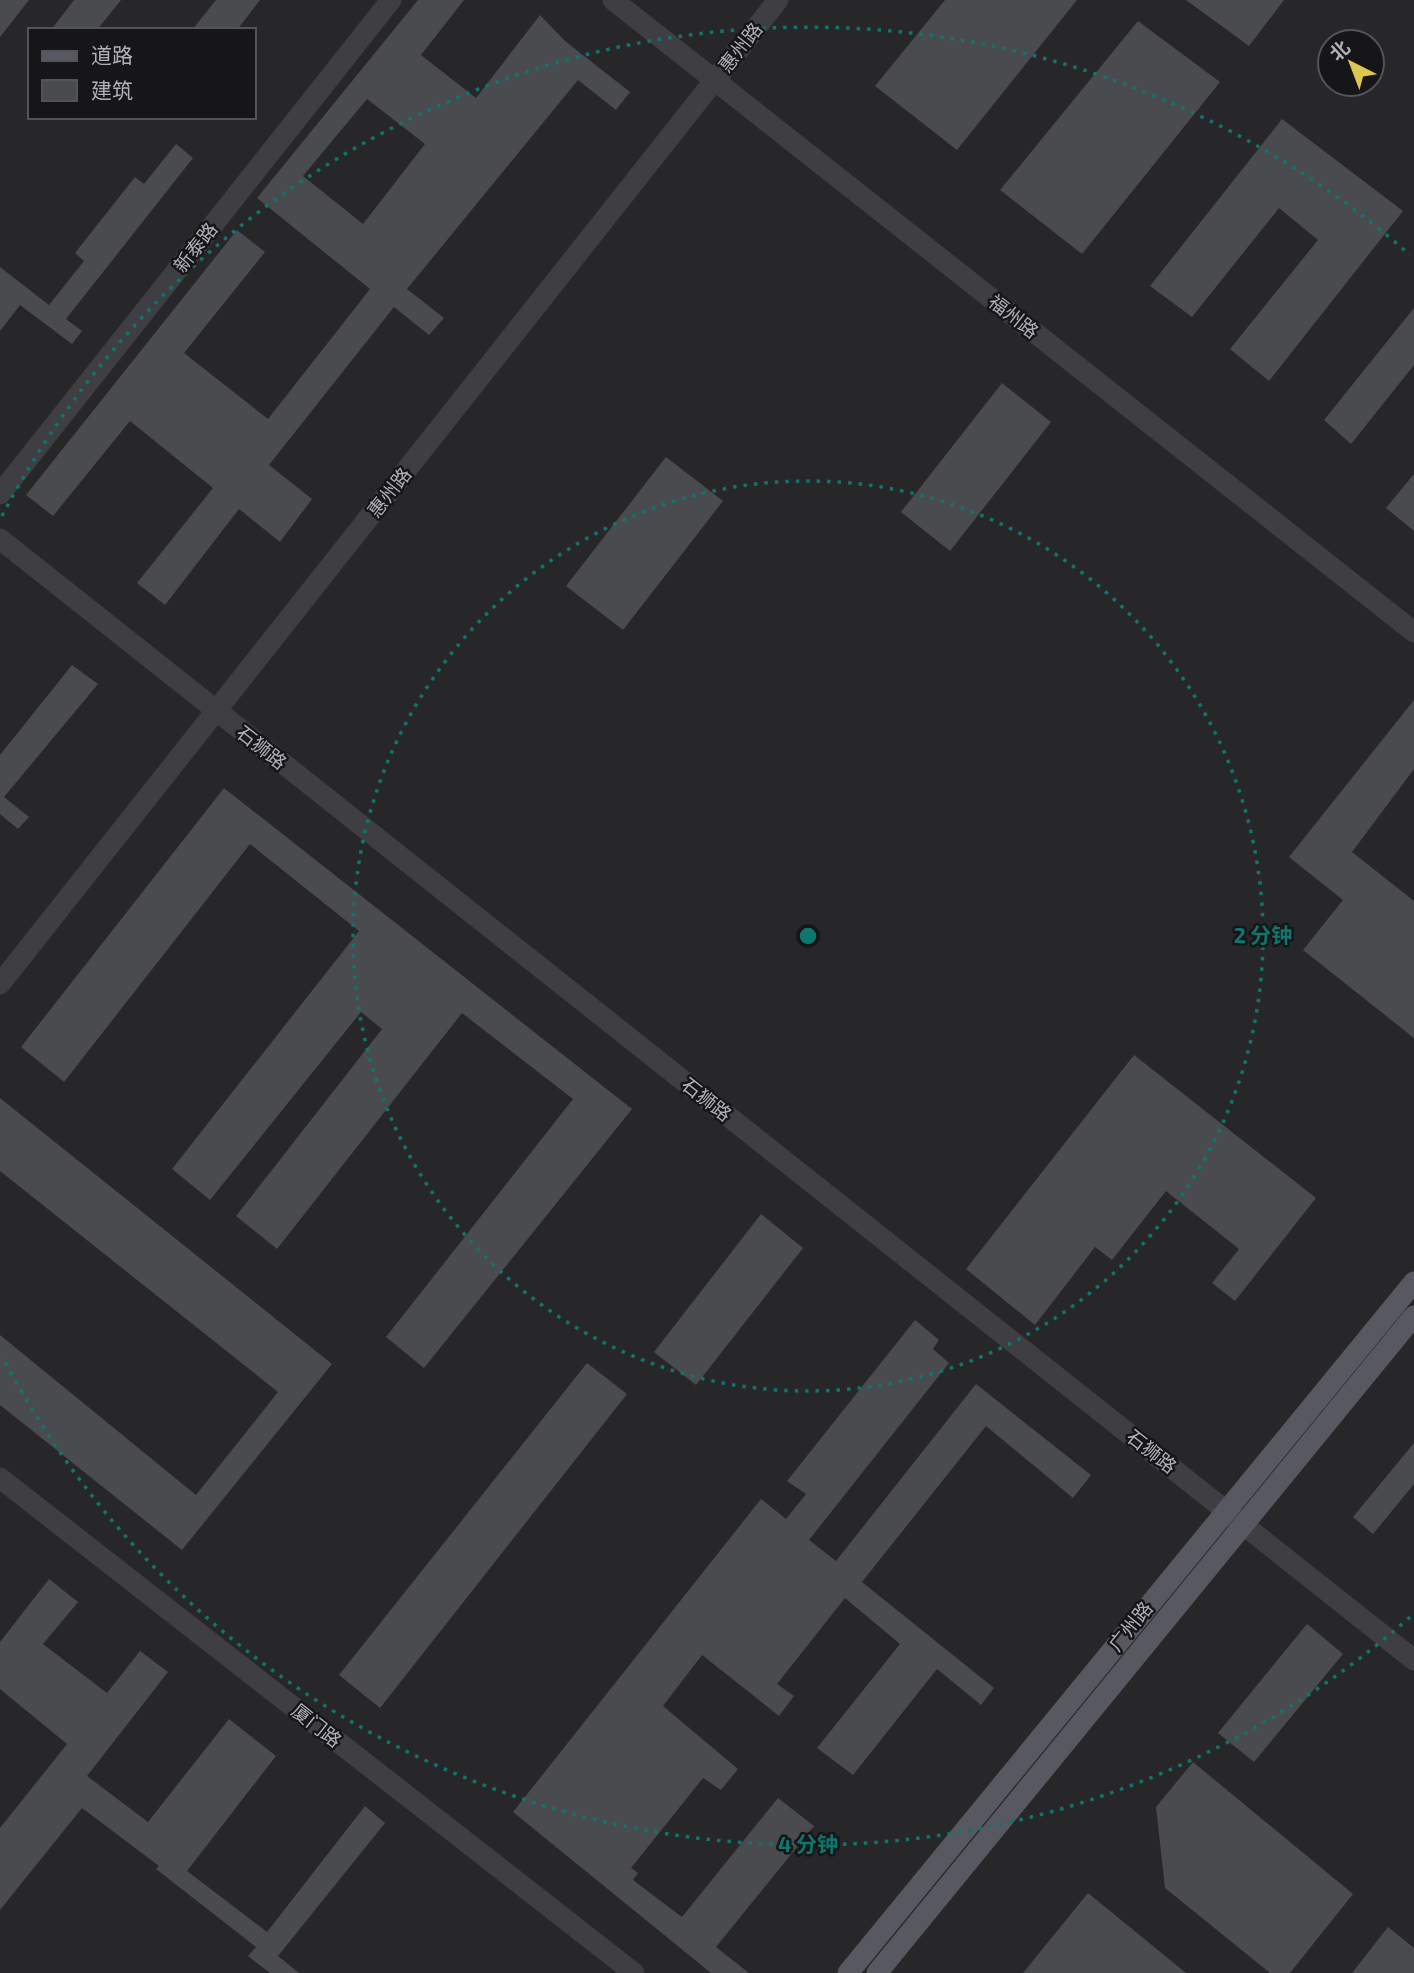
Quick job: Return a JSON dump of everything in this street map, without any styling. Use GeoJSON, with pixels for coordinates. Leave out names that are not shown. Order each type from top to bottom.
{"type":"FeatureCollection","features":[{"type":"Feature","properties":{"kind":"main road","name":"广州路"},"geometry":{"type":"LineString","coordinates":[[848,1973],[1225,1509],[1414,1282]]}},
{"type":"Feature","properties":{"kind":"main road","name":"广州路"},"geometry":{"type":"LineString","coordinates":[[877,1973],[1242,1523],[1414,1316]]}},
{"type":"Feature","properties":{"kind":"street","name":"新泰路"},"geometry":{"type":"LineString","coordinates":[[0,494],[391,0]]}},
{"type":"Feature","properties":{"kind":"street","name":"福州路"},"geometry":{"type":"LineString","coordinates":[[613,0],[1414,632]]}},
{"type":"Feature","properties":{"kind":"street","name":"惠州路"},"geometry":{"type":"LineString","coordinates":[[0,984],[778,0]]}},
{"type":"Feature","properties":{"kind":"street","name":"石狮路"},"geometry":{"type":"LineString","coordinates":[[0,539],[1414,1660]]}},
{"type":"Feature","properties":{"kind":"street","name":"厦门路"},"geometry":{"type":"LineString","coordinates":[[0,1478],[634,1973]]}},
{"type":"Feature","properties":{"kind":"shaded area"},"geometry":{"type":"Polygon","coordinates":[[[0,0],[1414,0],[1414,1973],[0,1973],[0,0]]]}},
{"type":"Feature","properties":{"kind":"building"},"geometry":{"type":"Polygon","coordinates":[[[0,0],[29,0],[0,37],[0,0]]]}},
{"type":"Feature","properties":{"kind":"building"},"geometry":{"type":"Polygon","coordinates":[[[74,0],[121,0],[99,28],[53,28],[74,0]]]}},
{"type":"Feature","properties":{"kind":"building"},"geometry":{"type":"Polygon","coordinates":[[[216,0],[260,0],[239,28],[194,28],[216,0]]]}},
{"type":"Feature","properties":{"kind":"building"},"geometry":{"type":"Polygon","coordinates":[[[418,0],[464,0],[421,55],[476,98],[540,15],[565,41],[630,92],[616,110],[578,80],[407,289],[444,318],[429,335],[394,307],[269,465],[312,499],[280,542],[239,509],[165,605],[137,583],[213,488],[130,421],[53,516],[26,495],[237,230],[265,252],[184,353],[268,419],[370,289],[257,198],[418,0]],[[367,99],[303,176],[363,224],[425,144],[367,99]]]}},
{"type":"Feature","properties":{"kind":"building"},"geometry":{"type":"Polygon","coordinates":[[[945,0],[1077,0],[957,150],[875,86],[945,0]]]}},
{"type":"Feature","properties":{"kind":"building"},"geometry":{"type":"Polygon","coordinates":[[[1186,0],[1284,0],[1249,46],[1186,0]]]}},
{"type":"Feature","properties":{"kind":"building"},"geometry":{"type":"Polygon","coordinates":[[[1138,21],[1220,82],[1082,254],[1000,190],[1138,21]]]}},
{"type":"Feature","properties":{"kind":"building"},"geometry":{"type":"Polygon","coordinates":[[[1282,119],[1403,211],[1269,381],[1230,349],[1318,240],[1279,208],[1192,317],[1150,286],[1282,119]]]}},
{"type":"Feature","properties":{"kind":"building"},"geometry":{"type":"Polygon","coordinates":[[[176,144],[193,158],[66,319],[82,331],[72,344],[20,305],[0,331],[0,267],[49,305],[84,261],[75,253],[135,177],[144,184],[176,144]]]}},
{"type":"Feature","properties":{"kind":"building"},"geometry":{"type":"Polygon","coordinates":[[[1414,308],[1414,365],[1351,444],[1324,420],[1414,308]]]}},
{"type":"Feature","properties":{"kind":"building"},"geometry":{"type":"Polygon","coordinates":[[[1002,383],[1051,422],[950,551],[901,512],[1002,383]]]}},
{"type":"Feature","properties":{"kind":"building"},"geometry":{"type":"Polygon","coordinates":[[[666,457],[723,501],[623,630],[566,586],[666,457]]]}},
{"type":"Feature","properties":{"kind":"building"},"geometry":{"type":"Polygon","coordinates":[[[1414,474],[1414,531],[1386,508],[1414,474]]]}},
{"type":"Feature","properties":{"kind":"building"},"geometry":{"type":"Polygon","coordinates":[[[72,665],[98,684],[4,797],[29,817],[18,829],[0,814],[0,755],[72,665]]]}},
{"type":"Feature","properties":{"kind":"building"},"geometry":{"type":"Polygon","coordinates":[[[1414,700],[1414,769],[1352,852],[1414,901],[1414,1038],[1303,950],[1343,900],[1289,857],[1414,700]]]}},
{"type":"Feature","properties":{"kind":"building"},"geometry":{"type":"Polygon","coordinates":[[[224,788],[632,1109],[424,1368],[386,1337],[573,1099],[462,1013],[277,1249],[236,1216],[382,1029],[361,1012],[210,1200],[172,1169],[359,931],[250,844],[64,1082],[21,1047],[224,788]]]}},
{"type":"Feature","properties":{"kind":"building"},"geometry":{"type":"Polygon","coordinates":[[[1134,1055],[1316,1198],[1235,1301],[1212,1283],[1239,1249],[1166,1191],[1112,1260],[1095,1247],[1035,1325],[966,1269],[1134,1055]]]}},
{"type":"Feature","properties":{"kind":"building"},"geometry":{"type":"Polygon","coordinates":[[[0,1098],[332,1364],[182,1550],[0,1405],[0,1335],[196,1495],[278,1392],[0,1171],[0,1098]]]}},
{"type":"Feature","properties":{"kind":"building"},"geometry":{"type":"Polygon","coordinates":[[[761,1214],[803,1248],[696,1385],[654,1352],[761,1214]]]}},
{"type":"Feature","properties":{"kind":"building"},"geometry":{"type":"Polygon","coordinates":[[[915,1320],[939,1340],[933,1349],[949,1363],[809,1540],[836,1561],[976,1384],[1091,1475],[1073,1498],[986,1426],[862,1582],[994,1688],[981,1705],[937,1669],[853,1775],[817,1748],[900,1644],[845,1598],[777,1684],[794,1696],[779,1716],[702,1655],[663,1706],[738,1769],[721,1790],[703,1778],[631,1868],[638,1873],[633,1880],[682,1917],[778,1798],[814,1826],[716,1947],[749,1973],[711,1973],[513,1812],[761,1499],[786,1519],[806,1494],[787,1481],[915,1320]]]}},
{"type":"Feature","properties":{"kind":"building"},"geometry":{"type":"Polygon","coordinates":[[[587,1363],[627,1394],[380,1708],[339,1675],[587,1363]]]}},
{"type":"Feature","properties":{"kind":"building"},"geometry":{"type":"Polygon","coordinates":[[[1414,1443],[1414,1484],[1373,1534],[1353,1517],[1414,1443]]]}},
{"type":"Feature","properties":{"kind":"building"},"geometry":{"type":"Polygon","coordinates":[[[49,1579],[78,1602],[43,1644],[107,1693],[140,1651],[168,1672],[87,1776],[148,1822],[229,1719],[276,1756],[187,1871],[267,1932],[365,1806],[385,1823],[278,1956],[299,1973],[270,1973],[248,1956],[256,1947],[156,1869],[159,1866],[82,1808],[0,1910],[0,1828],[67,1744],[0,1689],[0,1642],[49,1579]]]}},
{"type":"Feature","properties":{"kind":"building"},"geometry":{"type":"Polygon","coordinates":[[[1307,1624],[1343,1654],[1254,1762],[1218,1733],[1307,1624]]]}},
{"type":"Feature","properties":{"kind":"building"},"geometry":{"type":"Polygon","coordinates":[[[1193,1762],[1353,1894],[1290,1973],[1270,1973],[1165,1888],[1156,1807],[1193,1762]]]}},
{"type":"Feature","properties":{"kind":"building"},"geometry":{"type":"Polygon","coordinates":[[[1088,1893],[1186,1973],[1023,1973],[1088,1893]]]}},
{"type":"Feature","properties":{"kind":"building"},"geometry":{"type":"Polygon","coordinates":[[[1388,1927],[1414,1948],[1414,1973],[1352,1973],[1388,1927]]]}}]}
